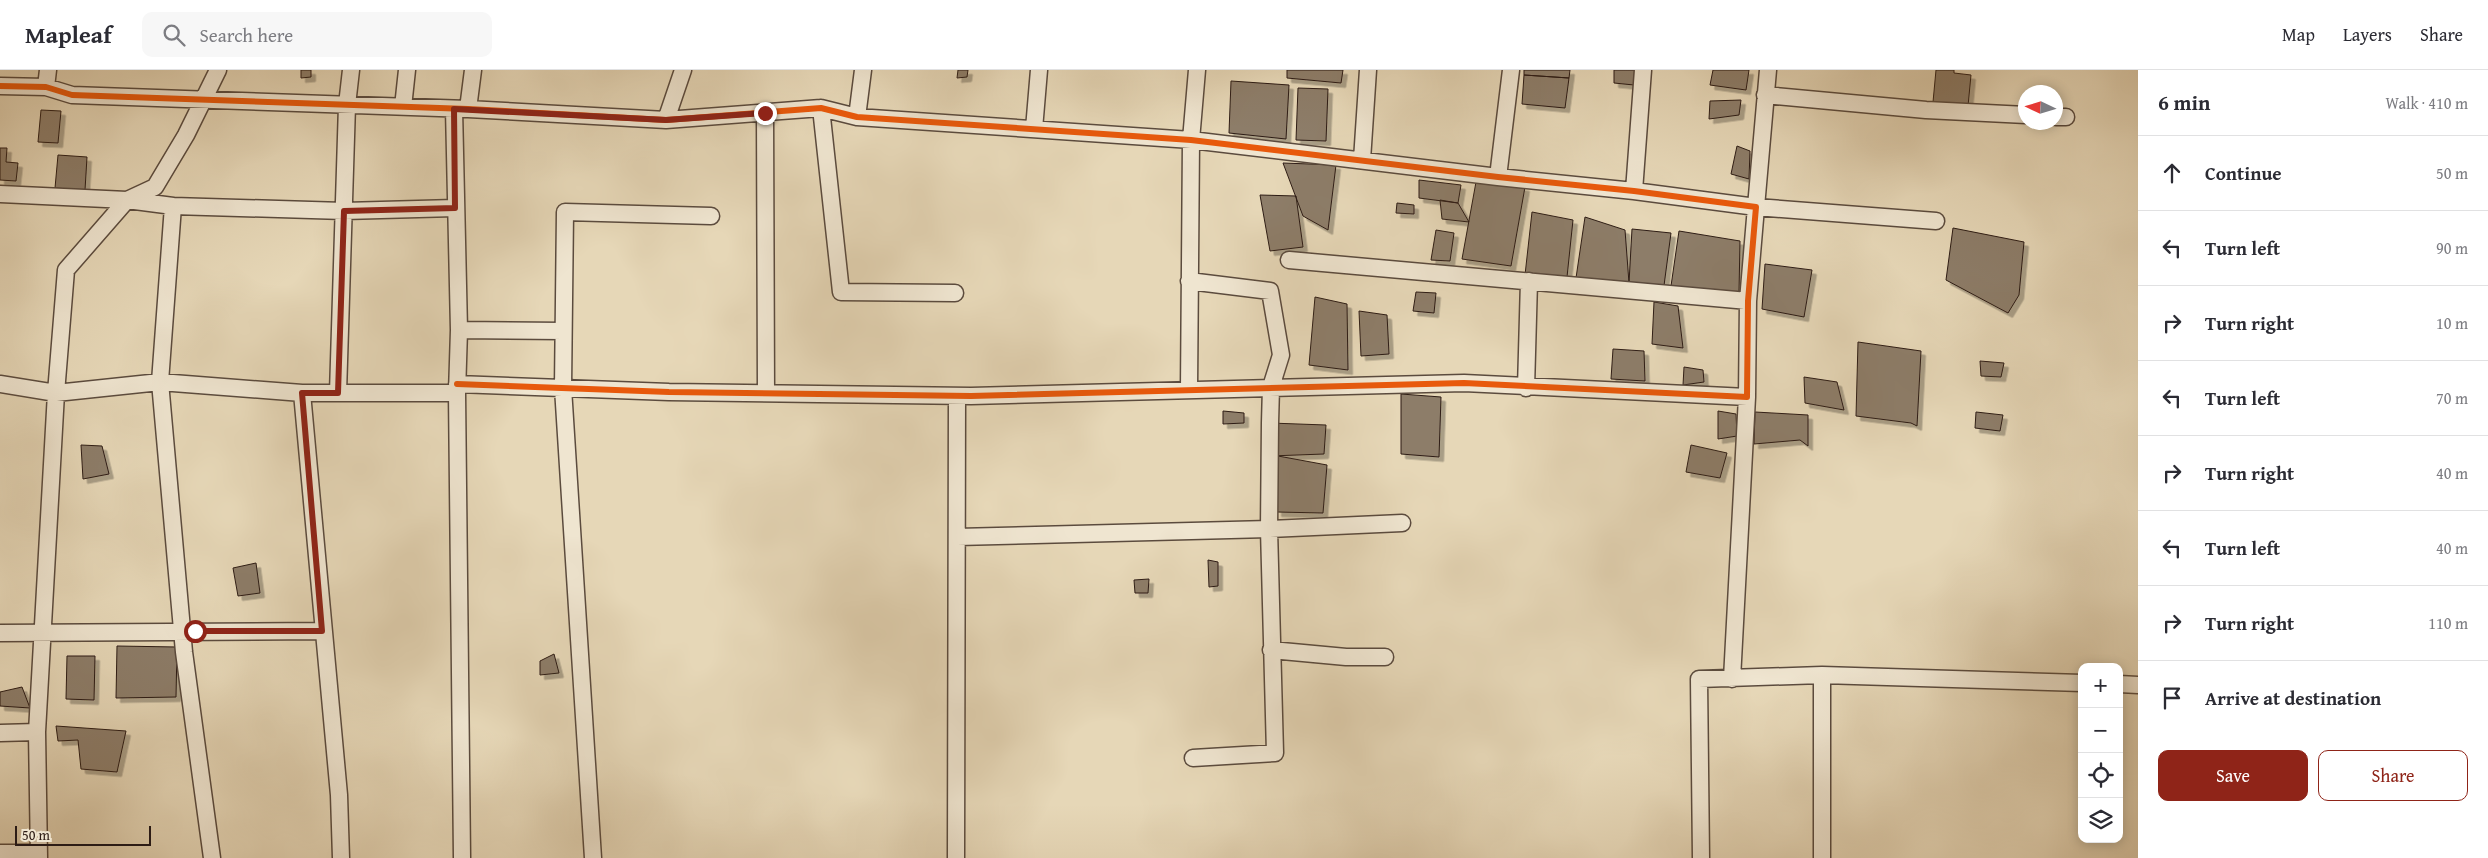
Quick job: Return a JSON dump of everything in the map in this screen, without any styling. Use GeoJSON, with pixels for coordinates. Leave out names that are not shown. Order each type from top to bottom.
{"type":"FeatureCollection","features":[{"type":"Feature","properties":{"kind":"street"},"geometry":{"type":"LineString","coordinates":[[46,87],[48,70]]}},
{"type":"Feature","properties":{"kind":"street"},"geometry":{"type":"LineString","coordinates":[[0,853],[39,855],[37,732],[56,393],[66,270],[127,200],[155,187],[218,70]]}},
{"type":"Feature","properties":{"kind":"street"},"geometry":{"type":"LineString","coordinates":[[338,393],[347,105],[351,70]]}},
{"type":"Feature","properties":{"kind":"street"},"geometry":{"type":"LineString","coordinates":[[402,107],[407,70]]}},
{"type":"Feature","properties":{"kind":"street"},"geometry":{"type":"LineString","coordinates":[[462,858],[457,388],[460,330],[455,208],[461,109],[473,70]]}},
{"type":"Feature","properties":{"kind":"street"},"geometry":{"type":"LineString","coordinates":[[666,120],[683,70]]}},
{"type":"Feature","properties":{"kind":"street"},"geometry":{"type":"LineString","coordinates":[[858,117],[863,70]]}},
{"type":"Feature","properties":{"kind":"street"},"geometry":{"type":"LineString","coordinates":[[1034,128],[1039,70]]}},
{"type":"Feature","properties":{"kind":"street"},"geometry":{"type":"LineString","coordinates":[[1189,390],[1191,140],[1197,70]]}},
{"type":"Feature","properties":{"kind":"street"},"geometry":{"type":"LineString","coordinates":[[1362,160],[1368,70]]}},
{"type":"Feature","properties":{"kind":"street"},"geometry":{"type":"LineString","coordinates":[[1498,177],[1511,70]]}},
{"type":"Feature","properties":{"kind":"street"},"geometry":{"type":"LineString","coordinates":[[1634,190],[1643,70]]}},
{"type":"Feature","properties":{"kind":"street"},"geometry":{"type":"LineString","coordinates":[[1732,679],[1747,397],[1748,300],[1768,70]]}},
{"type":"Feature","properties":{"kind":"street"},"geometry":{"type":"LineString","coordinates":[[0,86],[46,87],[72,95],[461,109],[666,120],[821,108],[858,117],[1191,140],[1498,177],[1634,190],[1756,207],[1936,221]]}},
{"type":"Feature","properties":{"kind":"street"},"geometry":{"type":"LineString","coordinates":[[1765,95],[1926,110],[2018,115]]}},
{"type":"Feature","properties":{"kind":"street"},"geometry":{"type":"LineString","coordinates":[[821,108],[841,292],[955,294]]}},
{"type":"Feature","properties":{"kind":"street"},"geometry":{"type":"LineString","coordinates":[[765,113],[766,393]]}},
{"type":"Feature","properties":{"kind":"street"},"geometry":{"type":"LineString","coordinates":[[0,194],[127,200],[173,206],[344,211],[455,208]]}},
{"type":"Feature","properties":{"kind":"street"},"geometry":{"type":"LineString","coordinates":[[173,206],[160,382],[182,631],[212,858]]}},
{"type":"Feature","properties":{"kind":"street"},"geometry":{"type":"LineString","coordinates":[[593,858],[562,388],[565,212],[711,216]]}},
{"type":"Feature","properties":{"kind":"street"},"geometry":{"type":"LineString","coordinates":[[1289,260],[1748,300]]}},
{"type":"Feature","properties":{"kind":"street"},"geometry":{"type":"LineString","coordinates":[[1189,281],[1270,292],[1281,355],[1271,387],[1269,529],[1275,753],[1193,758]]}},
{"type":"Feature","properties":{"kind":"street"},"geometry":{"type":"LineString","coordinates":[[1526,388],[1529,281]]}},
{"type":"Feature","properties":{"kind":"street"},"geometry":{"type":"LineString","coordinates":[[460,330],[563,331]]}},
{"type":"Feature","properties":{"kind":"street"},"geometry":{"type":"LineString","coordinates":[[0,384],[56,393],[160,382],[302,393],[457,388],[562,388],[958,396],[1464,383],[1526,388],[1747,397]]}},
{"type":"Feature","properties":{"kind":"street"},"geometry":{"type":"LineString","coordinates":[[302,393],[322,631],[339,795],[341,858]]}},
{"type":"Feature","properties":{"kind":"street"},"geometry":{"type":"LineString","coordinates":[[956,858],[958,396]]}},
{"type":"Feature","properties":{"kind":"street"},"geometry":{"type":"LineString","coordinates":[[957,537],[1269,529],[1402,523]]}},
{"type":"Feature","properties":{"kind":"street"},"geometry":{"type":"LineString","coordinates":[[0,633],[322,631]]}},
{"type":"Feature","properties":{"kind":"street"},"geometry":{"type":"LineString","coordinates":[[1271,650],[1346,657],[1385,657]]}},
{"type":"Feature","properties":{"kind":"street"},"geometry":{"type":"LineString","coordinates":[[1822,675],[1822,858]]}},
{"type":"Feature","properties":{"kind":"street"},"geometry":{"type":"LineString","coordinates":[[1701,858],[1698,679],[1822,675],[2078,683]]}},
{"type":"Feature","properties":{"kind":"street"},"geometry":{"type":"LineString","coordinates":[[2123,684],[2138,685]]}},
{"type":"Feature","properties":{"kind":"street"},"geometry":{"type":"LineString","coordinates":[[0,733],[37,732]]}},
{"type":"Feature","properties":{"kind":"building"},"geometry":{"type":"Polygon","coordinates":[[[301,70],[311,70],[311,77],[301,78],[301,70]]]}},
{"type":"Feature","properties":{"kind":"building"},"geometry":{"type":"Polygon","coordinates":[[[958,70],[968,70],[967,77],[957,78],[958,70]]]}},
{"type":"Feature","properties":{"kind":"building"},"geometry":{"type":"Polygon","coordinates":[[[1287,70],[1343,70],[1341,83],[1287,78],[1287,70]]]}},
{"type":"Feature","properties":{"kind":"building"},"geometry":{"type":"Polygon","coordinates":[[[1524,70],[1570,70],[1569,78],[1524,75],[1524,70]]]}},
{"type":"Feature","properties":{"kind":"building"},"geometry":{"type":"Polygon","coordinates":[[[1614,70],[1635,70],[1634,85],[1614,83],[1614,70]]]}},
{"type":"Feature","properties":{"kind":"building"},"geometry":{"type":"Polygon","coordinates":[[[1713,70],[1749,70],[1746,90],[1710,85],[1713,70]]]}},
{"type":"Feature","properties":{"kind":"building"},"geometry":{"type":"Polygon","coordinates":[[[1936,70],[1954,70],[1954,73],[1971,75],[1968,106],[1933,102],[1936,70]]]}},
{"type":"Feature","properties":{"kind":"building"},"geometry":{"type":"Polygon","coordinates":[[[1524,75],[1569,78],[1565,108],[1522,104],[1524,75]]]}},
{"type":"Feature","properties":{"kind":"building"},"geometry":{"type":"Polygon","coordinates":[[[1231,81],[1289,85],[1286,139],[1229,133],[1231,81]]]}},
{"type":"Feature","properties":{"kind":"building"},"geometry":{"type":"Polygon","coordinates":[[[1298,88],[1328,89],[1326,141],[1296,140],[1298,88]]]}},
{"type":"Feature","properties":{"kind":"building"},"geometry":{"type":"Polygon","coordinates":[[[1741,100],[1739,115],[1709,119],[1710,101],[1741,100]]]}},
{"type":"Feature","properties":{"kind":"building"},"geometry":{"type":"Polygon","coordinates":[[[41,110],[61,111],[58,143],[38,142],[41,110]]]}},
{"type":"Feature","properties":{"kind":"building"},"geometry":{"type":"Polygon","coordinates":[[[1737,146],[1750,151],[1749,179],[1731,174],[1737,146]]]}},
{"type":"Feature","properties":{"kind":"building"},"geometry":{"type":"Polygon","coordinates":[[[0,148],[7,148],[6,162],[18,163],[16,181],[0,180],[0,148]]]}},
{"type":"Feature","properties":{"kind":"building"},"geometry":{"type":"Polygon","coordinates":[[[58,155],[87,157],[85,190],[55,188],[58,155]]]}},
{"type":"Feature","properties":{"kind":"building"},"geometry":{"type":"Polygon","coordinates":[[[1283,163],[1336,165],[1328,230],[1303,216],[1283,163]]]}},
{"type":"Feature","properties":{"kind":"building"},"geometry":{"type":"Polygon","coordinates":[[[1419,180],[1461,185],[1458,203],[1419,198],[1419,180]]]}},
{"type":"Feature","properties":{"kind":"building"},"geometry":{"type":"Polygon","coordinates":[[[1476,182],[1525,187],[1511,266],[1462,259],[1476,182]]]}},
{"type":"Feature","properties":{"kind":"building"},"geometry":{"type":"Polygon","coordinates":[[[1260,195],[1296,196],[1303,247],[1270,251],[1260,195]]]}},
{"type":"Feature","properties":{"kind":"building"},"geometry":{"type":"Polygon","coordinates":[[[1440,200],[1458,203],[1469,222],[1442,219],[1440,200]]]}},
{"type":"Feature","properties":{"kind":"building"},"geometry":{"type":"Polygon","coordinates":[[[1397,203],[1414,205],[1414,214],[1396,213],[1397,203]]]}},
{"type":"Feature","properties":{"kind":"building"},"geometry":{"type":"Polygon","coordinates":[[[1532,212],[1573,220],[1567,277],[1525,275],[1532,212]]]}},
{"type":"Feature","properties":{"kind":"building"},"geometry":{"type":"Polygon","coordinates":[[[1585,217],[1625,230],[1629,283],[1576,278],[1585,217]]]}},
{"type":"Feature","properties":{"kind":"building"},"geometry":{"type":"Polygon","coordinates":[[[1953,228],[2024,242],[2019,295],[2008,313],[1946,280],[1953,228]]]}},
{"type":"Feature","properties":{"kind":"building"},"geometry":{"type":"Polygon","coordinates":[[[1632,229],[1671,233],[1663,293],[1629,283],[1632,229]]]}},
{"type":"Feature","properties":{"kind":"building"},"geometry":{"type":"Polygon","coordinates":[[[1436,230],[1454,233],[1450,261],[1431,260],[1436,230]]]}},
{"type":"Feature","properties":{"kind":"building"},"geometry":{"type":"Polygon","coordinates":[[[1679,231],[1740,241],[1739,292],[1671,286],[1679,231]]]}},
{"type":"Feature","properties":{"kind":"building"},"geometry":{"type":"Polygon","coordinates":[[[1765,264],[1812,270],[1804,317],[1762,309],[1765,264]]]}},
{"type":"Feature","properties":{"kind":"building"},"geometry":{"type":"Polygon","coordinates":[[[1416,292],[1436,293],[1434,313],[1413,311],[1416,292]]]}},
{"type":"Feature","properties":{"kind":"building"},"geometry":{"type":"Polygon","coordinates":[[[1315,297],[1347,304],[1348,370],[1309,365],[1315,297]]]}},
{"type":"Feature","properties":{"kind":"building"},"geometry":{"type":"Polygon","coordinates":[[[1654,302],[1678,306],[1683,348],[1652,344],[1654,302]]]}},
{"type":"Feature","properties":{"kind":"building"},"geometry":{"type":"Polygon","coordinates":[[[1359,311],[1387,315],[1389,354],[1361,356],[1359,311]]]}},
{"type":"Feature","properties":{"kind":"building"},"geometry":{"type":"Polygon","coordinates":[[[1858,342],[1921,351],[1917,426],[1911,423],[1856,416],[1858,342]]]}},
{"type":"Feature","properties":{"kind":"building"},"geometry":{"type":"Polygon","coordinates":[[[1613,349],[1644,351],[1645,381],[1611,379],[1613,349]]]}},
{"type":"Feature","properties":{"kind":"building"},"geometry":{"type":"Polygon","coordinates":[[[1980,361],[2004,363],[2001,377],[1981,376],[1980,361]]]}},
{"type":"Feature","properties":{"kind":"building"},"geometry":{"type":"Polygon","coordinates":[[[1684,367],[1703,370],[1704,382],[1683,385],[1684,367]]]}},
{"type":"Feature","properties":{"kind":"building"},"geometry":{"type":"Polygon","coordinates":[[[1804,377],[1837,382],[1844,410],[1805,403],[1804,377]]]}},
{"type":"Feature","properties":{"kind":"building"},"geometry":{"type":"Polygon","coordinates":[[[1401,394],[1441,397],[1439,457],[1401,454],[1401,394]]]}},
{"type":"Feature","properties":{"kind":"building"},"geometry":{"type":"Polygon","coordinates":[[[1223,411],[1244,413],[1244,423],[1223,424],[1223,411]]]}},
{"type":"Feature","properties":{"kind":"building"},"geometry":{"type":"Polygon","coordinates":[[[1718,411],[1736,414],[1737,436],[1718,439],[1718,411]]]}},
{"type":"Feature","properties":{"kind":"building"},"geometry":{"type":"Polygon","coordinates":[[[1755,412],[1808,415],[1808,446],[1800,440],[1754,444],[1755,412]]]}},
{"type":"Feature","properties":{"kind":"building"},"geometry":{"type":"Polygon","coordinates":[[[1976,412],[2003,415],[2000,431],[1975,428],[1976,412]]]}},
{"type":"Feature","properties":{"kind":"building"},"geometry":{"type":"Polygon","coordinates":[[[1270,423],[1326,425],[1324,454],[1270,456],[1270,423]]]}},
{"type":"Feature","properties":{"kind":"building"},"geometry":{"type":"Polygon","coordinates":[[[81,445],[102,446],[109,474],[83,479],[81,445]]]}},
{"type":"Feature","properties":{"kind":"building"},"geometry":{"type":"Polygon","coordinates":[[[1691,445],[1727,453],[1720,478],[1686,472],[1691,445]]]}},
{"type":"Feature","properties":{"kind":"building"},"geometry":{"type":"Polygon","coordinates":[[[1278,456],[1327,465],[1323,513],[1277,512],[1278,456]]]}},
{"type":"Feature","properties":{"kind":"building"},"geometry":{"type":"Polygon","coordinates":[[[1208,560],[1218,562],[1218,586],[1209,587],[1208,560]]]}},
{"type":"Feature","properties":{"kind":"building"},"geometry":{"type":"Polygon","coordinates":[[[256,563],[260,593],[238,596],[233,568],[256,563]]]}},
{"type":"Feature","properties":{"kind":"building"},"geometry":{"type":"Polygon","coordinates":[[[1149,579],[1148,593],[1135,593],[1134,580],[1149,579]]]}},
{"type":"Feature","properties":{"kind":"building"},"geometry":{"type":"Polygon","coordinates":[[[117,646],[177,647],[176,697],[116,698],[117,646]]]}},
{"type":"Feature","properties":{"kind":"building"},"geometry":{"type":"Polygon","coordinates":[[[554,654],[559,673],[540,675],[540,661],[554,654]]]}},
{"type":"Feature","properties":{"kind":"building"},"geometry":{"type":"Polygon","coordinates":[[[67,656],[95,656],[94,700],[66,699],[67,656]]]}},
{"type":"Feature","properties":{"kind":"building"},"geometry":{"type":"Polygon","coordinates":[[[22,687],[30,708],[0,706],[0,692],[22,687]]]}},
{"type":"Feature","properties":{"kind":"building"},"geometry":{"type":"Polygon","coordinates":[[[56,726],[126,731],[117,772],[81,769],[78,740],[58,741],[56,726]]]}},
{"type":"Feature","properties":{"kind":"cycle path"},"geometry":{"type":"LineString","coordinates":[[0,86],[46,87],[72,95],[468,109],[666,120],[821,108],[857,117],[1191,140],[1498,177],[1634,191],[1756,207],[1748,301],[1747,397],[1464,383],[971,396],[669,392],[457,384]]}},
{"type":"Feature","properties":{"kind":"route"},"geometry":{"type":"LineString","coordinates":[[195,631],[322,631],[302,393],[338,393],[344,211],[455,208],[454,109],[666,120],[765,113]]}}]}
